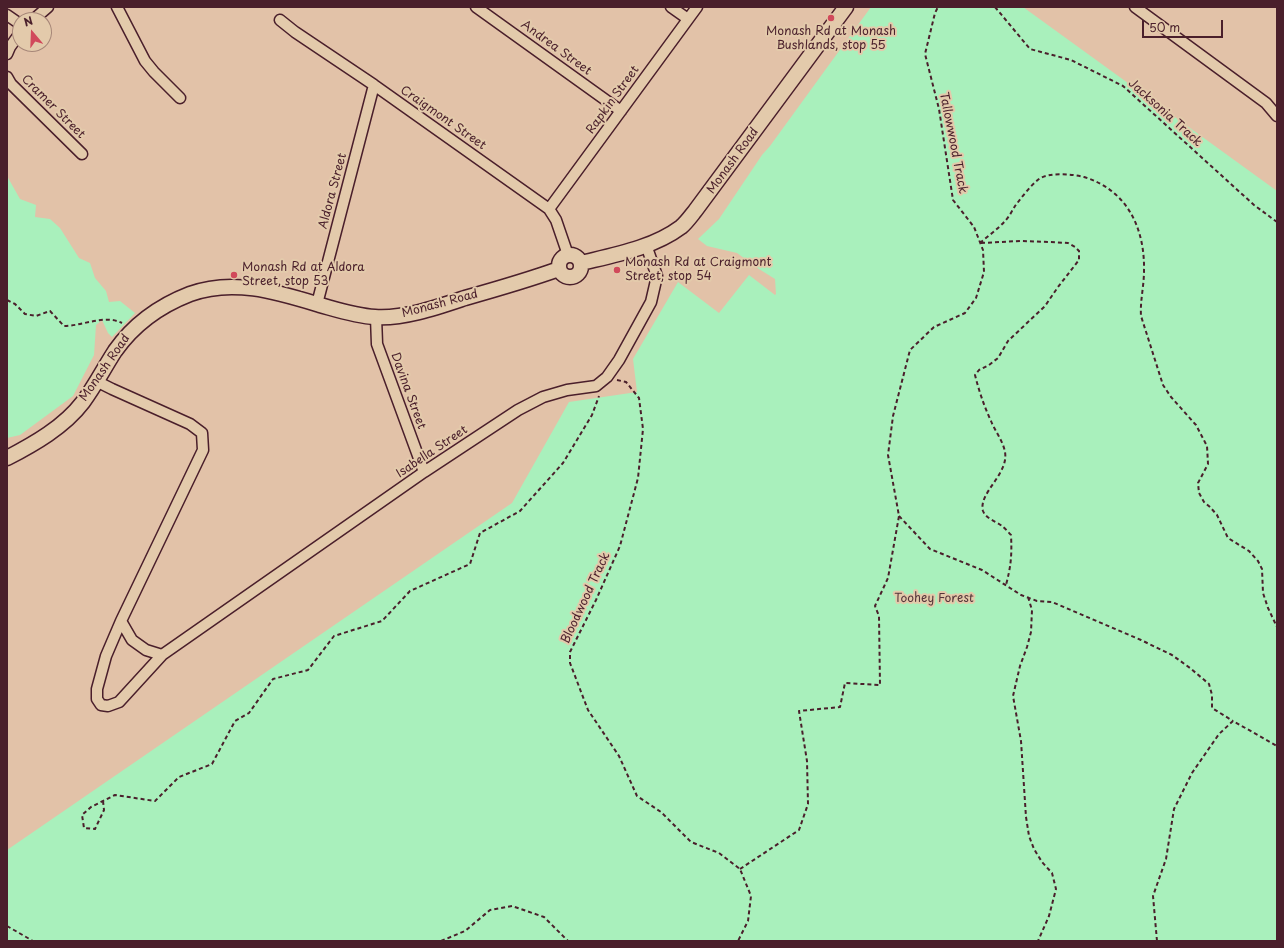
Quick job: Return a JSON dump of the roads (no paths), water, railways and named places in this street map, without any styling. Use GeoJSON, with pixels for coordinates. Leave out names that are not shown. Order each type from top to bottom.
{"type":"FeatureCollection","features":[{"type":"Feature","properties":{"kind":"street"},"geometry":{"type":"LineString","coordinates":[[117,7],[145,61],[157,76],[180,98]]}},
{"type":"Feature","properties":{"kind":"street","name":"Andrea Street"},"geometry":{"type":"LineString","coordinates":[[476,7],[621,111]]}},
{"type":"Feature","properties":{"kind":"street"},"geometry":{"type":"LineString","coordinates":[[671,7],[688,19]]}},
{"type":"Feature","properties":{"kind":"street","name":"Rapkin Street"},"geometry":{"type":"LineString","coordinates":[[550,209],[697,7]]}},
{"type":"Feature","properties":{"kind":"street","name":"Monash Road"},"geometry":{"type":"LineString","coordinates":[[581,263],[646,245],[664,238],[682,226],[695,211],[846,7]]}},
{"type":"Feature","properties":{"kind":"street"},"geometry":{"type":"LineString","coordinates":[[1135,7],[1266,103],[1277,116]]}},
{"type":"Feature","properties":{"kind":"street","name":"Craigmont Street"},"geometry":{"type":"LineString","coordinates":[[280,20],[295,32],[374,85],[550,209],[556,220],[568,255]]}},
{"type":"Feature","properties":{"kind":"street"},"geometry":{"type":"LineString","coordinates":[[7,54],[12,44]]}},
{"type":"Feature","properties":{"kind":"street","name":"Cramer Street"},"geometry":{"type":"LineString","coordinates":[[7,77],[11,84],[82,154]]}},
{"type":"Feature","properties":{"kind":"street","name":"Aldora Street"},"geometry":{"type":"LineString","coordinates":[[317,304],[374,85]]}},
{"type":"Feature","properties":{"kind":"street","name":"Isabella Street"},"geometry":{"type":"LineString","coordinates":[[96,381],[190,424],[202,433],[203,450],[106,656],[97,689],[97,699],[101,705],[108,706],[119,702],[162,655],[424,472],[518,410],[543,397],[567,390],[596,386],[607,377],[619,360],[651,302],[657,276],[646,245]]}},
{"type":"Feature","properties":{"kind":"street"},"geometry":{"type":"LineString","coordinates":[[568,255],[576,256],[581,263],[581,272],[574,278],[564,276],[559,269],[561,260],[568,255]]}},
{"type":"Feature","properties":{"kind":"street","name":"Monash Road"},"geometry":{"type":"LineString","coordinates":[[7,458],[62,424],[82,402],[116,349],[133,329],[155,311],[172,301],[191,294],[213,288],[239,286],[258,289],[347,313],[376,317],[404,315],[429,309],[559,269]]}},
{"type":"Feature","properties":{"kind":"street","name":"Davina Street"},"geometry":{"type":"LineString","coordinates":[[376,317],[377,344],[424,472]]}},
{"type":"Feature","properties":{"kind":"street"},"geometry":{"type":"LineString","coordinates":[[122,621],[132,640],[146,650],[162,655]]}},
{"type":"Feature","properties":{"kind":"place","name":"Monash Rd at Monash Bushlands, stop 55"},"geometry":{"type":"Point","coordinates":[831,18]}},
{"type":"Feature","properties":{"kind":"place","name":"Monash Rd at Craigmont Street, stop 54"},"geometry":{"type":"Point","coordinates":[617,270]}},
{"type":"Feature","properties":{"kind":"place","name":"Monash Rd at Aldora Street, stop 53"},"geometry":{"type":"Point","coordinates":[234,275]}},
{"type":"Feature","properties":{"kind":"park label","name":"Toohey Forest"},"geometry":{"type":"Point","coordinates":[934,599]}}]}
